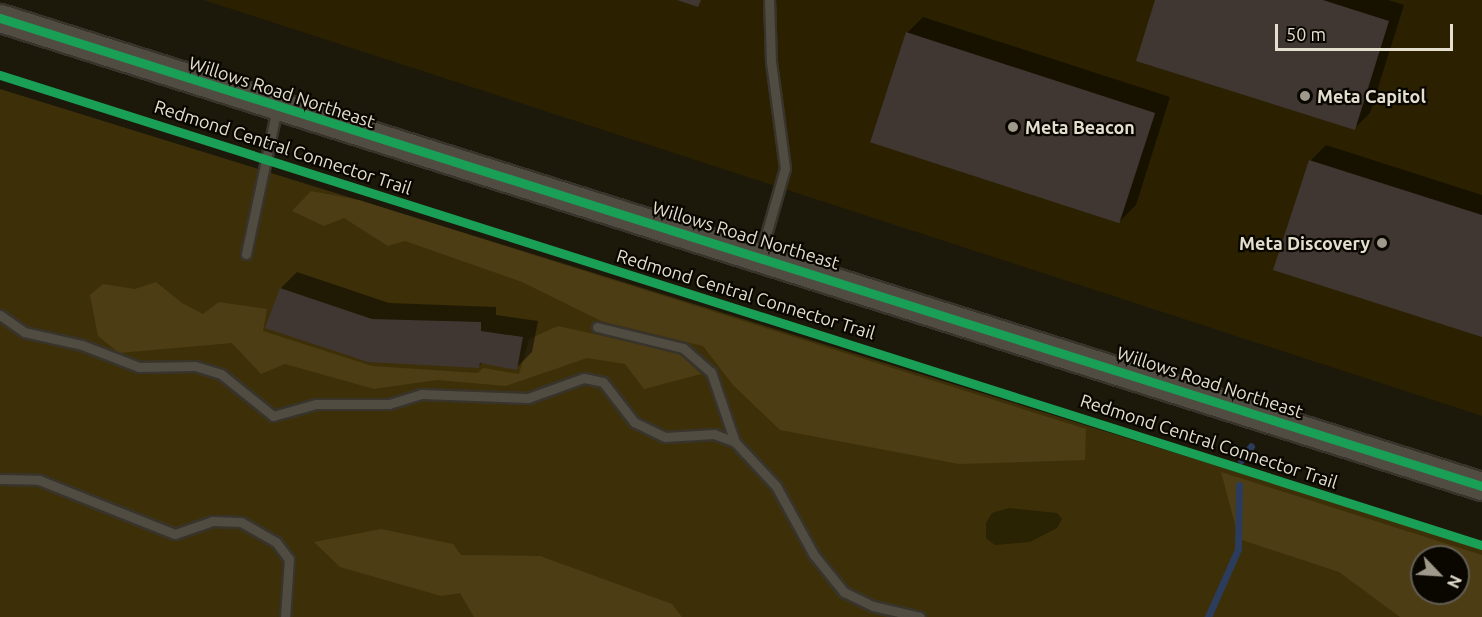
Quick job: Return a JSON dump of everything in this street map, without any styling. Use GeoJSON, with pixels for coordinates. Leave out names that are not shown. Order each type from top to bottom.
{"type":"FeatureCollection","features":[{"type":"Feature","properties":{"kind":"main road","name":"Willows Road Northeast"},"geometry":{"type":"LineString","coordinates":[[0,18],[277,108],[760,256],[1482,486]]}},
{"type":"Feature","properties":{"kind":"lane"},"geometry":{"type":"LineString","coordinates":[[760,256],[785,168],[771,62],[769,0]]}},
{"type":"Feature","properties":{"kind":"lane"},"geometry":{"type":"LineString","coordinates":[[246,254],[277,108]]}},
{"type":"Feature","properties":{"kind":"lane"},"geometry":{"type":"LineString","coordinates":[[0,315],[24,332],[82,345],[139,367],[195,366],[221,374],[273,416],[316,404],[389,404],[421,394],[528,398],[584,378],[603,382],[634,422],[665,437],[714,434],[735,442]]}},
{"type":"Feature","properties":{"kind":"lane"},"geometry":{"type":"LineString","coordinates":[[597,327],[683,348],[711,372],[735,442],[776,486],[814,555],[844,592],[873,606],[920,617]]}},
{"type":"Feature","properties":{"kind":"lane"},"geometry":{"type":"LineString","coordinates":[[0,479],[39,480],[175,534],[212,521],[241,522],[276,542],[289,559],[285,617]]}},
{"type":"Feature","properties":{"kind":"shaded area"},"geometry":{"type":"Polygon","coordinates":[[[204,0],[1482,0],[1482,416],[204,0]]]}},
{"type":"Feature","properties":{"kind":"shaded area"},"geometry":{"type":"Polygon","coordinates":[[[0,89],[1482,548],[1482,617],[0,617],[0,89]]]}},
{"type":"Feature","properties":{"kind":"shaded area"},"geometry":{"type":"Polygon","coordinates":[[[311,191],[359,200],[1086,429],[1085,460],[959,464],[780,430],[733,385],[703,346],[601,321],[522,282],[405,241],[388,246],[344,218],[324,226],[292,211],[311,191]]]}},
{"type":"Feature","properties":{"kind":"shaded area"},"geometry":{"type":"Polygon","coordinates":[[[156,282],[182,303],[203,314],[219,302],[267,309],[263,331],[372,366],[478,373],[483,368],[519,374],[529,339],[558,326],[679,353],[701,374],[644,389],[625,364],[587,358],[506,386],[437,380],[374,389],[285,364],[261,374],[232,343],[119,353],[98,336],[90,295],[103,284],[135,289],[156,282]]]}},
{"type":"Feature","properties":{"kind":"shaded area"},"geometry":{"type":"Polygon","coordinates":[[[1221,472],[1451,545],[1410,545],[1410,605],[1470,605],[1470,551],[1482,555],[1482,617],[1400,617],[1339,572],[1239,539],[1221,472]]]}},
{"type":"Feature","properties":{"kind":"shaded area"},"geometry":{"type":"Polygon","coordinates":[[[381,529],[453,544],[461,555],[540,556],[672,604],[682,617],[474,617],[460,593],[441,596],[340,567],[314,542],[381,529]]]}},
{"type":"Feature","properties":{"kind":"sand"},"geometry":{"type":"Polygon","coordinates":[[[1009,508],[1057,513],[1062,519],[1057,528],[1030,542],[995,545],[986,538],[986,523],[992,513],[1009,508]]]}},
{"type":"Feature","properties":{"kind":"building"},"geometry":{"type":"Polygon","coordinates":[[[677,0],[701,0],[698,7],[677,0]]]}},
{"type":"Feature","properties":{"kind":"building","name":"Meta Capitol"},"geometry":{"type":"Polygon","coordinates":[[[1155,0],[1323,0],[1389,21],[1355,130],[1136,61],[1155,0]]]}},
{"type":"Feature","properties":{"kind":"building","name":"Meta Beacon"},"geometry":{"type":"Polygon","coordinates":[[[906,32],[1155,113],[1119,223],[870,142],[906,32]]]}},
{"type":"Feature","properties":{"kind":"building","name":"Meta Discovery"},"geometry":{"type":"Polygon","coordinates":[[[1309,160],[1482,215],[1482,337],[1273,270],[1309,160]]]}},
{"type":"Feature","properties":{"kind":"building"},"geometry":{"type":"Polygon","coordinates":[[[280,288],[372,319],[481,322],[481,331],[523,337],[517,370],[480,363],[479,368],[368,362],[265,328],[280,288]]]}},
{"type":"Feature","properties":{"kind":"waterway"},"geometry":{"type":"LineString","coordinates":[[1241,460],[1251,446]]}},
{"type":"Feature","properties":{"kind":"waterway"},"geometry":{"type":"LineString","coordinates":[[1208,617],[1238,549],[1239,485]]}},
{"type":"Feature","properties":{"kind":"cycle path"},"geometry":{"type":"LineString","coordinates":[[0,18],[1482,486]]}},
{"type":"Feature","properties":{"kind":"cycle path","name":"Redmond Central Connector Trail"},"geometry":{"type":"LineString","coordinates":[[0,75],[1482,545]]}},
{"type":"Feature","properties":{"kind":"place","name":"Meta Capitol"},"geometry":{"type":"Point","coordinates":[1305,96]}},
{"type":"Feature","properties":{"kind":"place","name":"Meta Beacon"},"geometry":{"type":"Point","coordinates":[1013,127]}},
{"type":"Feature","properties":{"kind":"place","name":"Meta Discovery"},"geometry":{"type":"Point","coordinates":[1382,243]}}]}
